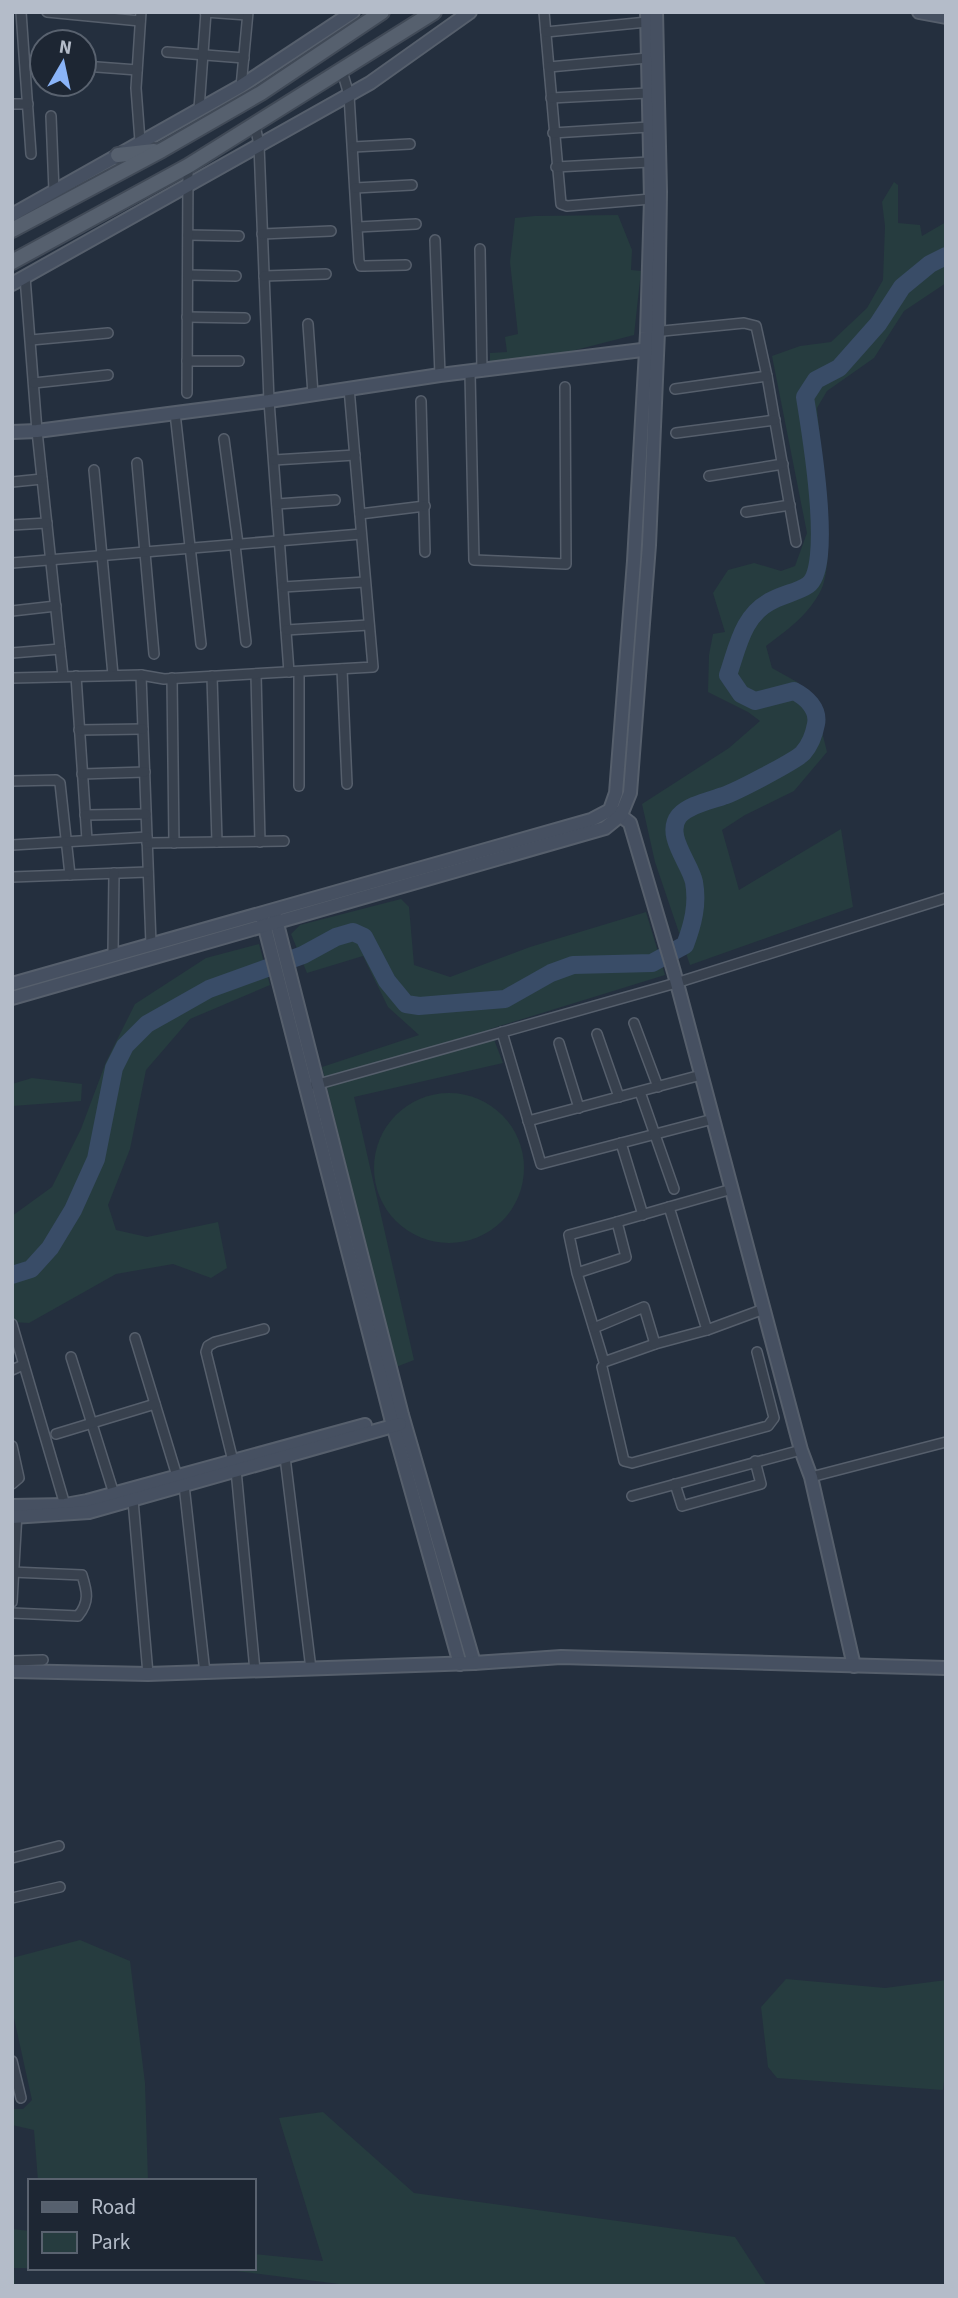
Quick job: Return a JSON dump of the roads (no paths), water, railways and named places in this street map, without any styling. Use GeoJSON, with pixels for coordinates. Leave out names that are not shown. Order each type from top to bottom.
{"type":"FeatureCollection","features":[{"type":"Feature","properties":{"kind":"main road"},"geometry":{"type":"LineString","coordinates":[[12,262],[188,166],[434,12]]}},
{"type":"Feature","properties":{"kind":"main road"},"geometry":{"type":"LineString","coordinates":[[12,230],[246,102],[377,14]]}},
{"type":"Feature","properties":{"kind":"main road"},"geometry":{"type":"LineString","coordinates":[[118,155],[162,150]]}},
{"type":"Feature","properties":{"kind":"street"},"geometry":{"type":"LineString","coordinates":[[21,12],[31,154]]}},
{"type":"Feature","properties":{"kind":"street"},"geometry":{"type":"LineString","coordinates":[[47,12],[141,17],[137,71],[140,141]]}},
{"type":"Feature","properties":{"kind":"street"},"geometry":{"type":"LineString","coordinates":[[199,109],[206,12],[247,14],[241,86],[246,102]]}},
{"type":"Feature","properties":{"kind":"street"},"geometry":{"type":"LineString","coordinates":[[12,215],[241,86],[353,12]]}},
{"type":"Feature","properties":{"kind":"street"},"geometry":{"type":"LineString","coordinates":[[12,284],[370,83],[470,12]]}},
{"type":"Feature","properties":{"kind":"street"},"geometry":{"type":"LineString","coordinates":[[544,12],[559,200],[564,205],[651,199]]}},
{"type":"Feature","properties":{"kind":"street"},"geometry":{"type":"LineString","coordinates":[[919,12],[946,17]]}},
{"type":"Feature","properties":{"kind":"street"},"geometry":{"type":"LineString","coordinates":[[546,32],[650,16]]}},
{"type":"Feature","properties":{"kind":"street"},"geometry":{"type":"LineString","coordinates":[[650,16],[648,93],[652,332]]}},
{"type":"Feature","properties":{"kind":"street"},"geometry":{"type":"LineString","coordinates":[[650,16],[660,192],[651,349],[614,802],[616,812],[630,824],[675,977],[801,1450],[811,1477],[853,1666]]}},
{"type":"Feature","properties":{"kind":"street"},"geometry":{"type":"LineString","coordinates":[[167,52],[244,58]]}},
{"type":"Feature","properties":{"kind":"street"},"geometry":{"type":"LineString","coordinates":[[549,67],[648,58]]}},
{"type":"Feature","properties":{"kind":"street"},"geometry":{"type":"LineString","coordinates":[[98,67],[137,71]]}},
{"type":"Feature","properties":{"kind":"street"},"geometry":{"type":"LineString","coordinates":[[342,71],[349,95],[361,266],[406,265]]}},
{"type":"Feature","properties":{"kind":"street"},"geometry":{"type":"LineString","coordinates":[[551,98],[648,93]]}},
{"type":"Feature","properties":{"kind":"street"},"geometry":{"type":"LineString","coordinates":[[12,104],[27,104]]}},
{"type":"Feature","properties":{"kind":"street"},"geometry":{"type":"LineString","coordinates":[[51,116],[54,191]]}},
{"type":"Feature","properties":{"kind":"street"},"geometry":{"type":"LineString","coordinates":[[255,125],[259,145],[269,401],[286,630],[294,672],[299,786]]}},
{"type":"Feature","properties":{"kind":"street"},"geometry":{"type":"LineString","coordinates":[[553,133],[649,127]]}},
{"type":"Feature","properties":{"kind":"street"},"geometry":{"type":"LineString","coordinates":[[353,147],[410,144]]}},
{"type":"Feature","properties":{"kind":"street"},"geometry":{"type":"LineString","coordinates":[[556,167],[649,162]]}},
{"type":"Feature","properties":{"kind":"street"},"geometry":{"type":"LineString","coordinates":[[187,393],[188,166]]}},
{"type":"Feature","properties":{"kind":"street"},"geometry":{"type":"LineString","coordinates":[[355,188],[412,185]]}},
{"type":"Feature","properties":{"kind":"street"},"geometry":{"type":"LineString","coordinates":[[358,227],[416,224]]}},
{"type":"Feature","properties":{"kind":"street"},"geometry":{"type":"LineString","coordinates":[[262,234],[331,231]]}},
{"type":"Feature","properties":{"kind":"street"},"geometry":{"type":"LineString","coordinates":[[188,235],[239,236]]}},
{"type":"Feature","properties":{"kind":"street"},"geometry":{"type":"LineString","coordinates":[[435,240],[440,375]]}},
{"type":"Feature","properties":{"kind":"street"},"geometry":{"type":"LineString","coordinates":[[480,249],[474,560],[566,564],[565,387]]}},
{"type":"Feature","properties":{"kind":"street"},"geometry":{"type":"LineString","coordinates":[[264,276],[326,274]]}},
{"type":"Feature","properties":{"kind":"street"},"geometry":{"type":"LineString","coordinates":[[188,275],[236,276]]}},
{"type":"Feature","properties":{"kind":"street"},"geometry":{"type":"LineString","coordinates":[[25,277],[37,430],[63,676]]}},
{"type":"Feature","properties":{"kind":"street"},"geometry":{"type":"LineString","coordinates":[[187,317],[245,318]]}},
{"type":"Feature","properties":{"kind":"street"},"geometry":{"type":"LineString","coordinates":[[652,332],[751,323],[758,330],[796,541]]}},
{"type":"Feature","properties":{"kind":"street"},"geometry":{"type":"LineString","coordinates":[[308,324],[313,394]]}},
{"type":"Feature","properties":{"kind":"street"},"geometry":{"type":"LineString","coordinates":[[31,340],[108,333]]}},
{"type":"Feature","properties":{"kind":"street"},"geometry":{"type":"LineString","coordinates":[[12,432],[269,401],[440,375],[651,349]]}},
{"type":"Feature","properties":{"kind":"street"},"geometry":{"type":"LineString","coordinates":[[187,361],[239,361]]}},
{"type":"Feature","properties":{"kind":"street"},"geometry":{"type":"LineString","coordinates":[[34,383],[108,375]]}},
{"type":"Feature","properties":{"kind":"street"},"geometry":{"type":"LineString","coordinates":[[675,388],[767,376]]}},
{"type":"Feature","properties":{"kind":"street"},"geometry":{"type":"LineString","coordinates":[[12,678],[141,675],[172,678],[373,667],[349,388]]}},
{"type":"Feature","properties":{"kind":"street"},"geometry":{"type":"LineString","coordinates":[[421,401],[425,552]]}},
{"type":"Feature","properties":{"kind":"street"},"geometry":{"type":"LineString","coordinates":[[175,413],[201,644]]}},
{"type":"Feature","properties":{"kind":"street"},"geometry":{"type":"LineString","coordinates":[[676,433],[775,420]]}},
{"type":"Feature","properties":{"kind":"street"},"geometry":{"type":"LineString","coordinates":[[224,439],[246,642]]}},
{"type":"Feature","properties":{"kind":"street"},"geometry":{"type":"LineString","coordinates":[[274,460],[355,455]]}},
{"type":"Feature","properties":{"kind":"street"},"geometry":{"type":"LineString","coordinates":[[137,463],[154,654]]}},
{"type":"Feature","properties":{"kind":"street"},"geometry":{"type":"LineString","coordinates":[[709,476],[783,464]]}},
{"type":"Feature","properties":{"kind":"street"},"geometry":{"type":"LineString","coordinates":[[94,470],[113,675]]}},
{"type":"Feature","properties":{"kind":"street"},"geometry":{"type":"LineString","coordinates":[[12,482],[42,479]]}},
{"type":"Feature","properties":{"kind":"street"},"geometry":{"type":"LineString","coordinates":[[277,504],[335,500]]}},
{"type":"Feature","properties":{"kind":"street"},"geometry":{"type":"LineString","coordinates":[[746,512],[790,505]]}},
{"type":"Feature","properties":{"kind":"street"},"geometry":{"type":"LineString","coordinates":[[360,514],[425,506]]}},
{"type":"Feature","properties":{"kind":"street"},"geometry":{"type":"LineString","coordinates":[[12,525],[47,523]]}},
{"type":"Feature","properties":{"kind":"street"},"geometry":{"type":"LineString","coordinates":[[12,563],[361,534]]}},
{"type":"Feature","properties":{"kind":"street"},"geometry":{"type":"LineString","coordinates":[[283,587],[365,582]]}},
{"type":"Feature","properties":{"kind":"street"},"geometry":{"type":"LineString","coordinates":[[12,611],[56,606]]}},
{"type":"Feature","properties":{"kind":"street"},"geometry":{"type":"LineString","coordinates":[[286,630],[369,625]]}},
{"type":"Feature","properties":{"kind":"street"},"geometry":{"type":"LineString","coordinates":[[12,653],[60,649]]}},
{"type":"Feature","properties":{"kind":"street"},"geometry":{"type":"LineString","coordinates":[[342,669],[347,784]]}},
{"type":"Feature","properties":{"kind":"street"},"geometry":{"type":"LineString","coordinates":[[256,674],[260,842]]}},
{"type":"Feature","properties":{"kind":"street"},"geometry":{"type":"LineString","coordinates":[[141,675],[151,944]]}},
{"type":"Feature","properties":{"kind":"street"},"geometry":{"type":"LineString","coordinates":[[76,676],[87,841]]}},
{"type":"Feature","properties":{"kind":"street"},"geometry":{"type":"LineString","coordinates":[[212,676],[218,842]]}},
{"type":"Feature","properties":{"kind":"street"},"geometry":{"type":"LineString","coordinates":[[172,678],[174,843]]}},
{"type":"Feature","properties":{"kind":"street"},"geometry":{"type":"LineString","coordinates":[[79,730],[143,729]]}},
{"type":"Feature","properties":{"kind":"street"},"geometry":{"type":"LineString","coordinates":[[82,774],[145,772]]}},
{"type":"Feature","properties":{"kind":"street"},"geometry":{"type":"LineString","coordinates":[[12,781],[58,781],[70,875]]}},
{"type":"Feature","properties":{"kind":"street"},"geometry":{"type":"LineString","coordinates":[[12,984],[616,812]]}},
{"type":"Feature","properties":{"kind":"street"},"geometry":{"type":"LineString","coordinates":[[12,998],[606,828],[616,812]]}},
{"type":"Feature","properties":{"kind":"street"},"geometry":{"type":"LineString","coordinates":[[85,816],[146,814]]}},
{"type":"Feature","properties":{"kind":"street"},"geometry":{"type":"LineString","coordinates":[[12,845],[147,840],[174,843],[284,841]]}},
{"type":"Feature","properties":{"kind":"street"},"geometry":{"type":"LineString","coordinates":[[12,877],[148,872]]}},
{"type":"Feature","properties":{"kind":"street"},"geometry":{"type":"LineString","coordinates":[[113,954],[114,873]]}},
{"type":"Feature","properties":{"kind":"street"},"geometry":{"type":"LineString","coordinates":[[312,1086],[502,1032],[675,977],[946,898]]}},
{"type":"Feature","properties":{"kind":"street"},"geometry":{"type":"LineString","coordinates":[[267,911],[460,1664]]}},
{"type":"Feature","properties":{"kind":"street"},"geometry":{"type":"LineString","coordinates":[[634,1023],[658,1087]]}},
{"type":"Feature","properties":{"kind":"street"},"geometry":{"type":"LineString","coordinates":[[502,1032],[541,1164],[713,1119]]}},
{"type":"Feature","properties":{"kind":"street"},"geometry":{"type":"LineString","coordinates":[[597,1034],[619,1097]]}},
{"type":"Feature","properties":{"kind":"street"},"geometry":{"type":"LineString","coordinates":[[559,1043],[579,1108]]}},
{"type":"Feature","properties":{"kind":"street"},"geometry":{"type":"LineString","coordinates":[[528,1121],[701,1075]]}},
{"type":"Feature","properties":{"kind":"street"},"geometry":{"type":"LineString","coordinates":[[640,1092],[674,1189]]}},
{"type":"Feature","properties":{"kind":"street"},"geometry":{"type":"LineString","coordinates":[[621,1143],[643,1215]]}},
{"type":"Feature","properties":{"kind":"street"},"geometry":{"type":"LineString","coordinates":[[732,1188],[569,1235],[577,1273],[604,1363],[764,1309]]}},
{"type":"Feature","properties":{"kind":"street"},"geometry":{"type":"LineString","coordinates":[[669,1207],[706,1330]]}},
{"type":"Feature","properties":{"kind":"street"},"geometry":{"type":"LineString","coordinates":[[577,1273],[626,1257],[617,1222]]}},
{"type":"Feature","properties":{"kind":"street"},"geometry":{"type":"LineString","coordinates":[[594,1328],[644,1307],[655,1344]]}},
{"type":"Feature","properties":{"kind":"street"},"geometry":{"type":"LineString","coordinates":[[12,1324],[23,1365],[72,1508]]}},
{"type":"Feature","properties":{"kind":"street"},"geometry":{"type":"LineString","coordinates":[[255,1671],[235,1466],[206,1352],[208,1346],[215,1342],[264,1329]]}},
{"type":"Feature","properties":{"kind":"street"},"geometry":{"type":"LineString","coordinates":[[135,1338],[181,1481],[205,1672]]}},
{"type":"Feature","properties":{"kind":"street"},"geometry":{"type":"LineString","coordinates":[[602,1367],[624,1461],[628,1463],[768,1426],[774,1418],[757,1352]]}},
{"type":"Feature","properties":{"kind":"street"},"geometry":{"type":"LineString","coordinates":[[71,1357],[114,1494]]}},
{"type":"Feature","properties":{"kind":"street"},"geometry":{"type":"LineString","coordinates":[[12,1370],[23,1365]]}},
{"type":"Feature","properties":{"kind":"street"},"geometry":{"type":"LineString","coordinates":[[762,1373],[780,1370]]}},
{"type":"Feature","properties":{"kind":"street"},"geometry":{"type":"LineString","coordinates":[[55,1434],[155,1404]]}},
{"type":"Feature","properties":{"kind":"street"},"geometry":{"type":"LineString","coordinates":[[235,1466],[285,1457],[397,1420]]}},
{"type":"Feature","properties":{"kind":"street"},"geometry":{"type":"LineString","coordinates":[[72,1508],[114,1494],[181,1481],[397,1420]]}},
{"type":"Feature","properties":{"kind":"street"},"geometry":{"type":"LineString","coordinates":[[397,1420],[474,1663]]}},
{"type":"Feature","properties":{"kind":"street"},"geometry":{"type":"LineString","coordinates":[[811,1477],[946,1442]]}},
{"type":"Feature","properties":{"kind":"street"},"geometry":{"type":"LineString","coordinates":[[12,1446],[19,1478],[12,1484]]}},
{"type":"Feature","properties":{"kind":"street"},"geometry":{"type":"LineString","coordinates":[[632,1496],[801,1450]]}},
{"type":"Feature","properties":{"kind":"street"},"geometry":{"type":"LineString","coordinates":[[285,1457],[311,1669]]}},
{"type":"Feature","properties":{"kind":"street"},"geometry":{"type":"LineString","coordinates":[[676,1484],[682,1506],[761,1484],[755,1461]]}},
{"type":"Feature","properties":{"kind":"street"},"geometry":{"type":"LineString","coordinates":[[12,1602],[15,1511],[72,1508],[133,1500],[181,1481]]}},
{"type":"Feature","properties":{"kind":"street"},"geometry":{"type":"LineString","coordinates":[[133,1500],[148,1674]]}},
{"type":"Feature","properties":{"kind":"street"},"geometry":{"type":"LineString","coordinates":[[12,1613],[78,1616],[84,1609],[88,1595],[82,1574],[14,1572]]}},
{"type":"Feature","properties":{"kind":"street"},"geometry":{"type":"LineString","coordinates":[[12,1671],[148,1674],[460,1664],[561,1657],[946,1668]]}},
{"type":"Feature","properties":{"kind":"street"},"geometry":{"type":"LineString","coordinates":[[12,1661],[43,1660]]}},
{"type":"Feature","properties":{"kind":"street"},"geometry":{"type":"LineString","coordinates":[[12,1858],[60,1846]]}},
{"type":"Feature","properties":{"kind":"street"},"geometry":{"type":"LineString","coordinates":[[12,1898],[60,1888]]}},
{"type":"Feature","properties":{"kind":"street"},"geometry":{"type":"LineString","coordinates":[[12,2061],[21,2098]]}},
{"type":"Feature","properties":{"kind":"waterway"},"geometry":{"type":"LineString","coordinates":[[12,1275],[31,1269],[50,1248],[73,1210],[96,1159],[114,1068],[125,1046],[147,1024],[209,989],[303,955],[336,937],[353,932],[364,937],[387,981],[406,1004],[419,1006],[505,999],[551,973],[573,965],[652,963],[685,945],[694,914],[695,890],[692,874],[679,849],[674,832],[679,816],[694,806],[752,783],[798,757],[808,746],[815,728],[816,713],[799,694],[794,691],[755,701],[741,694],[728,675],[748,622],[763,606],[808,585],[816,573],[820,526],[805,397],[816,380],[839,368],[878,324],[902,287],[930,264],[946,256]]}}]}
